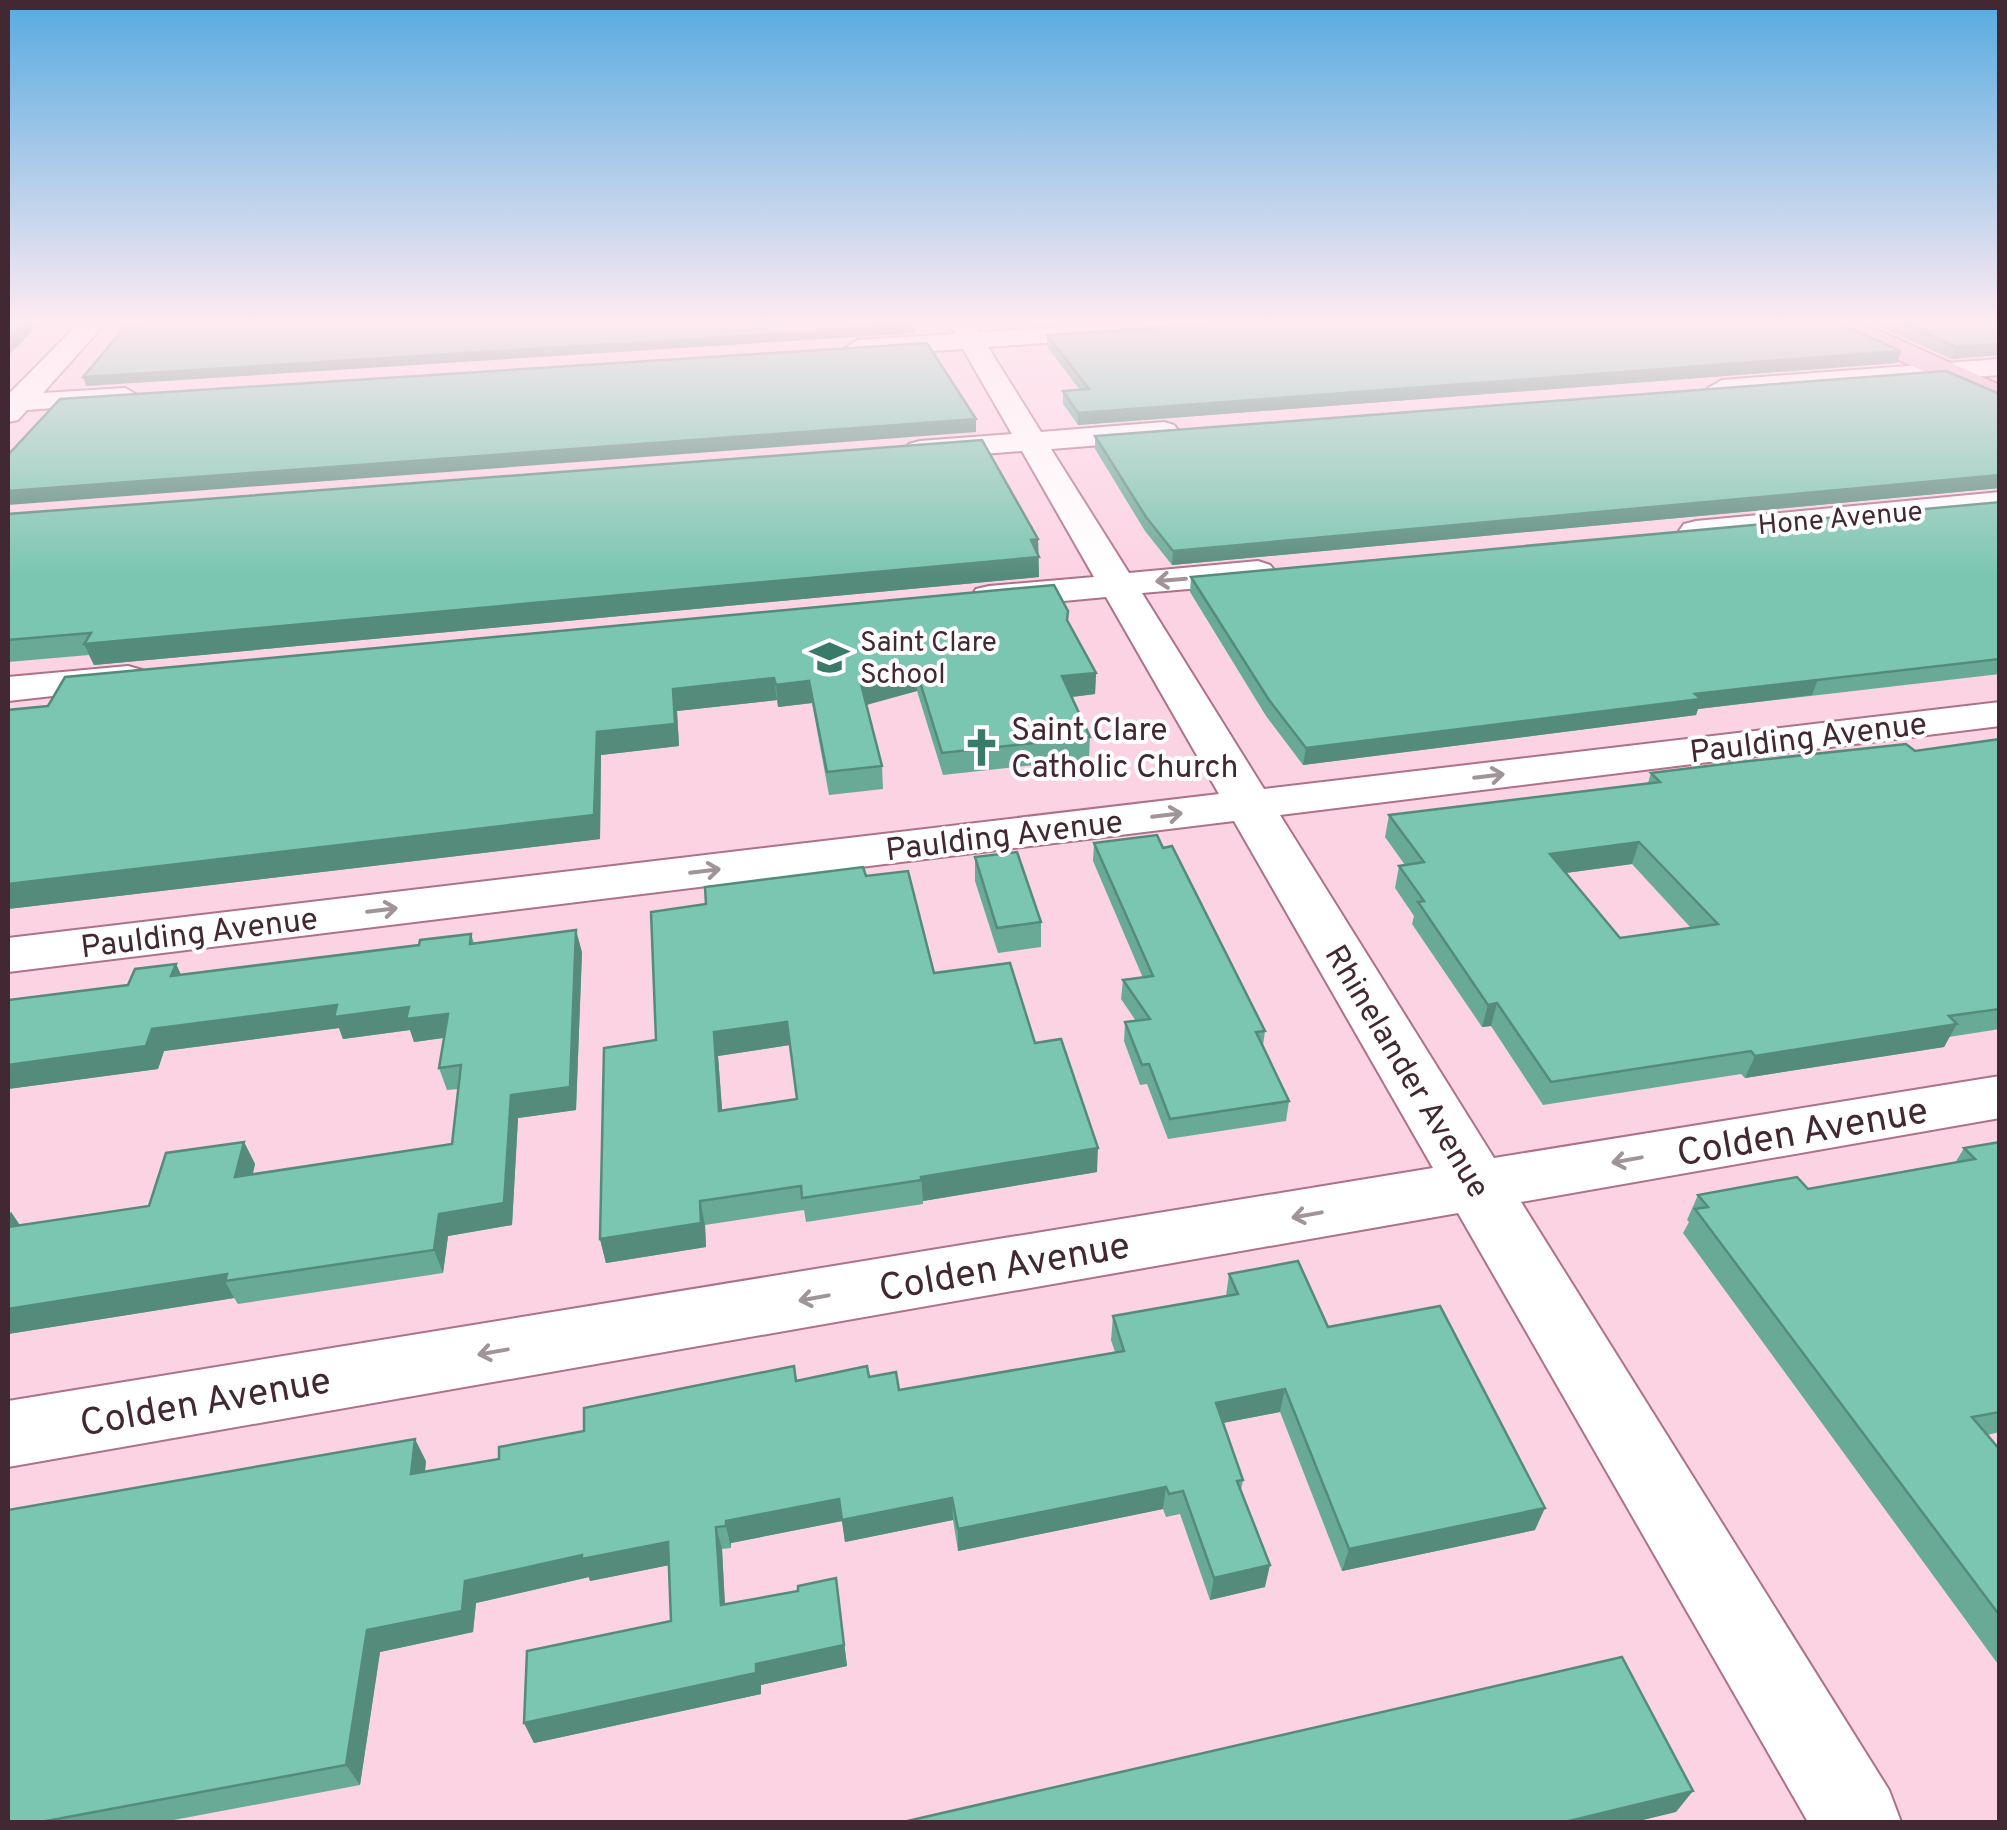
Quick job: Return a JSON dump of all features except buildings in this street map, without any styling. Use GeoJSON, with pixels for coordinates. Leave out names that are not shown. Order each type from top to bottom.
{"type":"FeatureCollection","features":[{"type":"Feature","properties":{"kind":"street","name":"Rhinelander Avenue"},"geometry":{"type":"LineString","coordinates":[[1009,405],[1857,1822]]}},
{"type":"Feature","properties":{"kind":"street"},"geometry":{"type":"LineString","coordinates":[[894,452],[1185,430]]}},
{"type":"Feature","properties":{"kind":"street","name":"Hone Avenue"},"geometry":{"type":"LineString","coordinates":[[1666,534],[2000,502]]}},
{"type":"Feature","properties":{"kind":"street"},"geometry":{"type":"LineString","coordinates":[[961,600],[1294,568]]}},
{"type":"Feature","properties":{"kind":"street"},"geometry":{"type":"LineString","coordinates":[[8,689],[163,675]]}},
{"type":"Feature","properties":{"kind":"street","name":"Paulding Avenue"},"geometry":{"type":"LineString","coordinates":[[8,956],[2000,714]]}},
{"type":"Feature","properties":{"kind":"street","name":"Colden Avenue"},"geometry":{"type":"LineString","coordinates":[[8,1434],[2000,1097]]}},
{"type":"Feature","properties":{"kind":"place","name":"Saint Clare School"},"geometry":{"type":"Point","coordinates":[830,657]}},
{"type":"Feature","properties":{"kind":"place","name":"Saint Clare Catholic Church"},"geometry":{"type":"Point","coordinates":[981,747]}}]}
